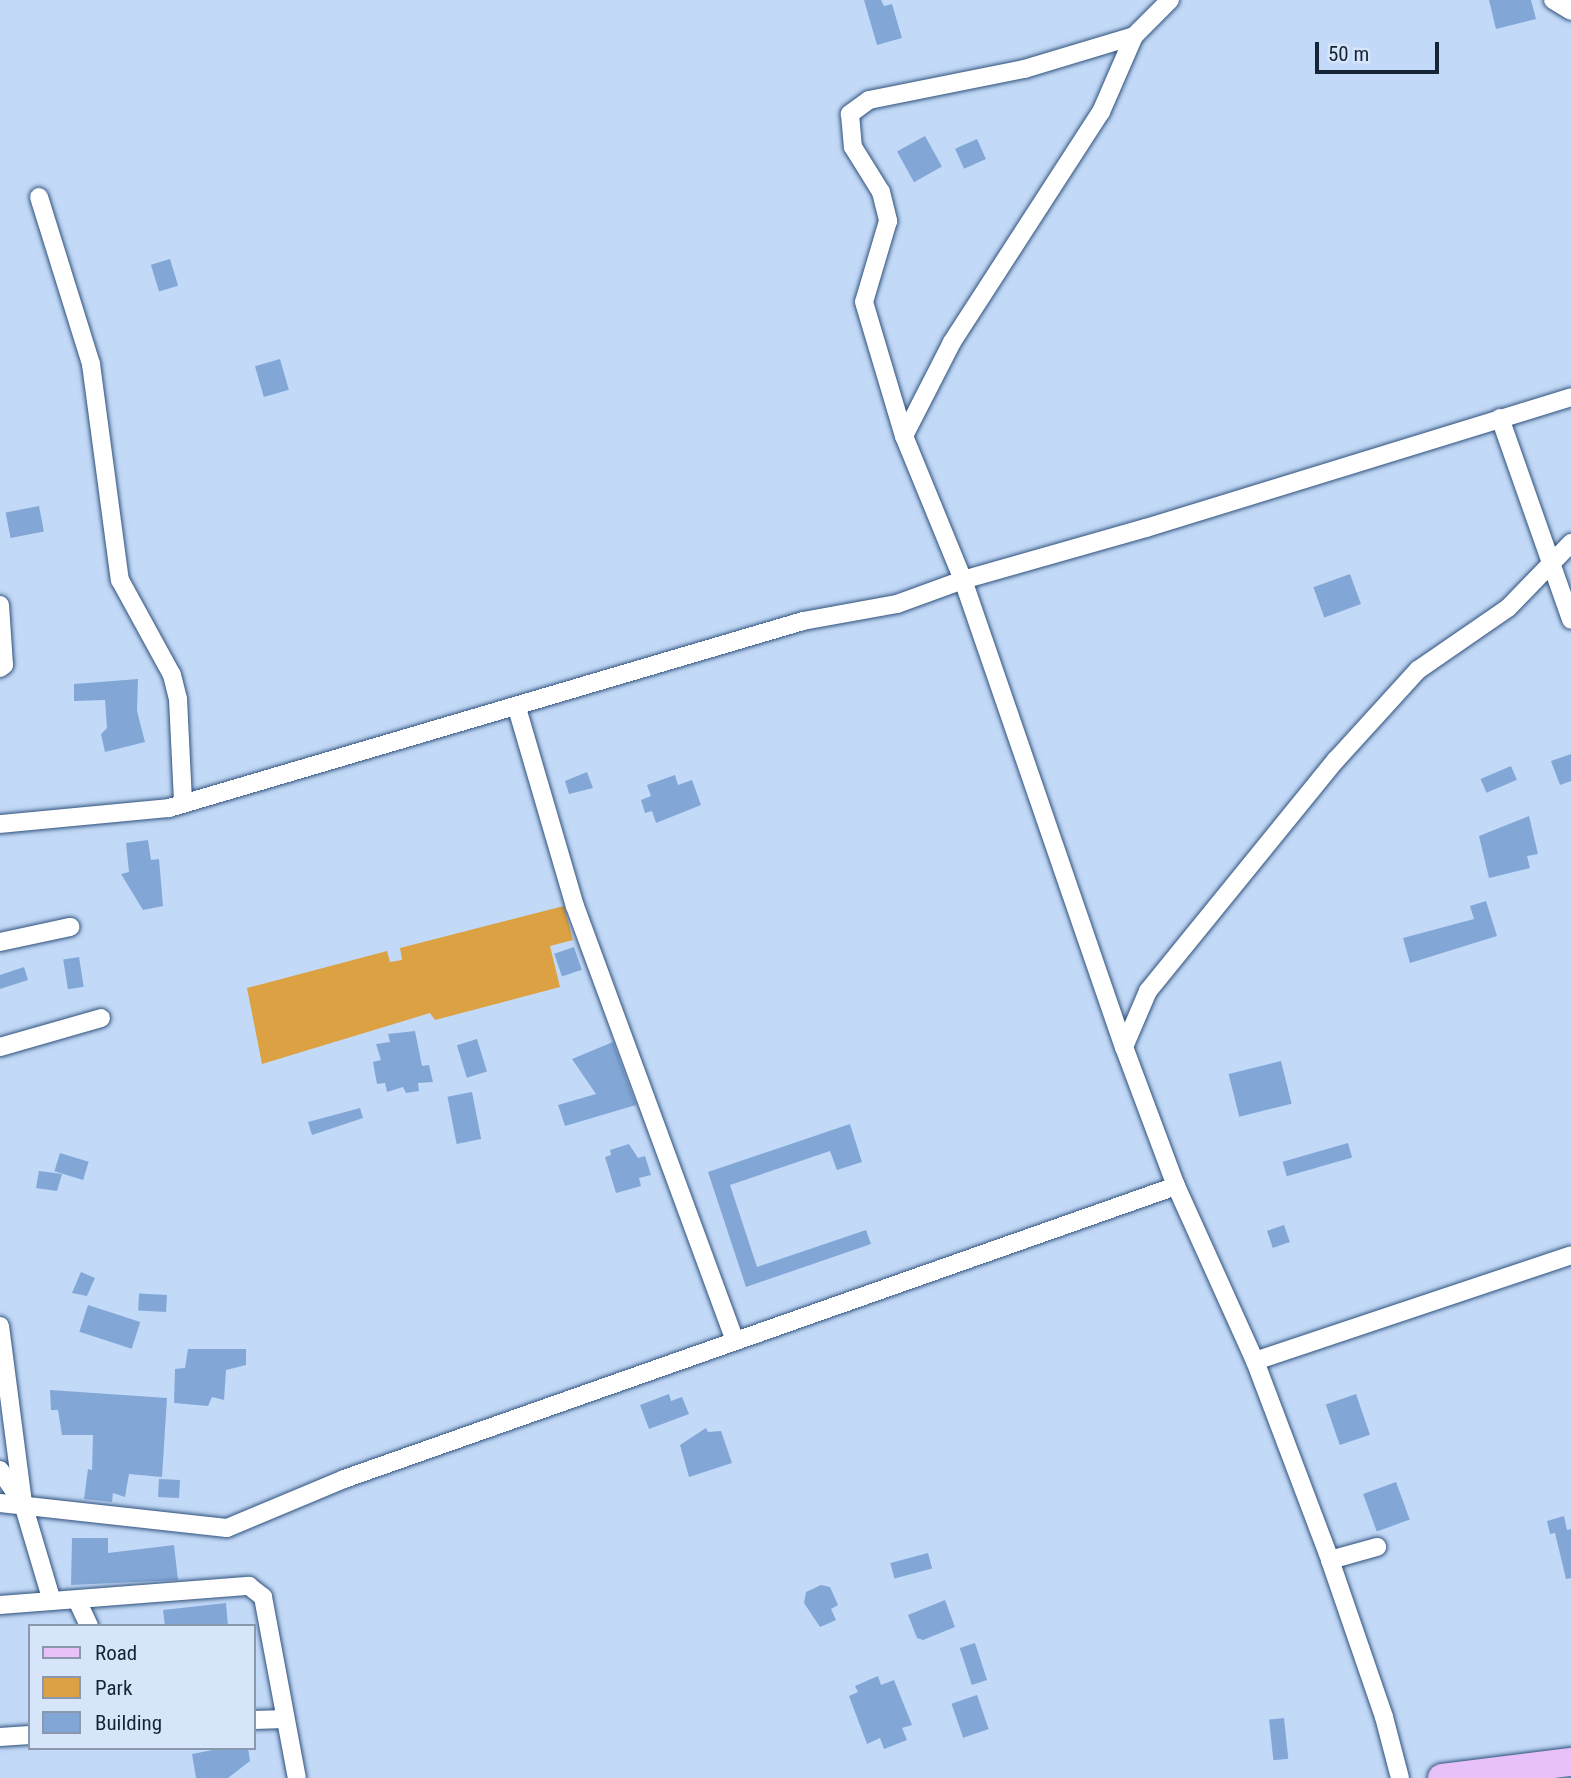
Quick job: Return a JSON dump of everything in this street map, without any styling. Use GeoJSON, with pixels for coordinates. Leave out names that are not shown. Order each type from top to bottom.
{"type":"FeatureCollection","features":[{"type":"Feature","properties":{"kind":"main road"},"geometry":{"type":"LineString","coordinates":[[1442,1778],[1571,1762]]}},
{"type":"Feature","properties":{"kind":"street"},"geometry":{"type":"LineString","coordinates":[[904,436],[952,342],[1101,111],[1134,36],[1170,0]]}},
{"type":"Feature","properties":{"kind":"street"},"geometry":{"type":"LineString","coordinates":[[1553,0],[1571,11]]}},
{"type":"Feature","properties":{"kind":"street"},"geometry":{"type":"LineString","coordinates":[[1134,36],[1024,69],[869,100],[850,114],[853,147],[881,192],[888,221],[864,302],[904,436],[962,580],[1124,1047],[1175,1186],[1255,1361],[1330,1560],[1400,1778]]}},
{"type":"Feature","properties":{"kind":"street"},"geometry":{"type":"LineString","coordinates":[[39,197],[79,312],[91,364],[120,580],[172,675],[178,699],[183,801]]}},
{"type":"Feature","properties":{"kind":"street"},"geometry":{"type":"LineString","coordinates":[[0,824],[169,808],[183,801],[517,708],[803,621],[897,604],[962,580],[1146,528],[1571,397]]}},
{"type":"Feature","properties":{"kind":"street"},"geometry":{"type":"LineString","coordinates":[[1500,418],[1571,620]]}},
{"type":"Feature","properties":{"kind":"street"},"geometry":{"type":"LineString","coordinates":[[1124,1047],[1148,991],[1336,760],[1418,670],[1508,608],[1571,543]]}},
{"type":"Feature","properties":{"kind":"street"},"geometry":{"type":"LineString","coordinates":[[0,605],[4,665],[0,668]]}},
{"type":"Feature","properties":{"kind":"street"},"geometry":{"type":"LineString","coordinates":[[517,708],[575,906],[734,1339]]}},
{"type":"Feature","properties":{"kind":"street"},"geometry":{"type":"LineString","coordinates":[[0,942],[70,928]]}},
{"type":"Feature","properties":{"kind":"street"},"geometry":{"type":"LineString","coordinates":[[0,1047],[102,1017]]}},
{"type":"Feature","properties":{"kind":"street"},"geometry":{"type":"LineString","coordinates":[[0,1503],[227,1528],[344,1479],[734,1339],[1175,1186]]}},
{"type":"Feature","properties":{"kind":"street"},"geometry":{"type":"LineString","coordinates":[[1255,1361],[1571,1255]]}},
{"type":"Feature","properties":{"kind":"street"},"geometry":{"type":"LineString","coordinates":[[0,1326],[23,1504],[52,1601]]}},
{"type":"Feature","properties":{"kind":"street"},"geometry":{"type":"LineString","coordinates":[[0,1470],[23,1504]]}},
{"type":"Feature","properties":{"kind":"street"},"geometry":{"type":"LineString","coordinates":[[1330,1560],[1377,1547]]}},
{"type":"Feature","properties":{"kind":"street"},"geometry":{"type":"LineString","coordinates":[[0,1605],[249,1586],[263,1597],[297,1778]]}},
{"type":"Feature","properties":{"kind":"street"},"geometry":{"type":"LineString","coordinates":[[78,1600],[88,1624]]}},
{"type":"Feature","properties":{"kind":"street"},"geometry":{"type":"LineString","coordinates":[[256,1720],[285,1719]]}},
{"type":"Feature","properties":{"kind":"street"},"geometry":{"type":"LineString","coordinates":[[0,1737],[28,1734]]}},
{"type":"Feature","properties":{"kind":"green space"},"geometry":{"type":"Polygon","coordinates":[[[564,906],[573,940],[550,946],[560,987],[435,1020],[430,1013],[262,1064],[247,988],[387,951],[390,962],[402,960],[400,948],[564,906]]]}},
{"type":"Feature","properties":{"kind":"building"},"geometry":{"type":"Polygon","coordinates":[[[864,0],[881,0],[884,6],[892,4],[902,38],[877,45],[864,0]]]}},
{"type":"Feature","properties":{"kind":"building"},"geometry":{"type":"Polygon","coordinates":[[[1489,0],[1531,0],[1536,19],[1496,29],[1489,0]]]}},
{"type":"Feature","properties":{"kind":"building"},"geometry":{"type":"Polygon","coordinates":[[[925,136],[942,167],[914,182],[897,152],[925,136]]]}},
{"type":"Feature","properties":{"kind":"building"},"geometry":{"type":"Polygon","coordinates":[[[977,139],[986,159],[964,169],[955,149],[977,139]]]}},
{"type":"Feature","properties":{"kind":"building"},"geometry":{"type":"Polygon","coordinates":[[[170,259],[178,286],[159,292],[151,265],[170,259]]]}},
{"type":"Feature","properties":{"kind":"building"},"geometry":{"type":"Polygon","coordinates":[[[280,359],[289,390],[264,397],[255,366],[280,359]]]}},
{"type":"Feature","properties":{"kind":"building"},"geometry":{"type":"Polygon","coordinates":[[[39,506],[44,532],[11,538],[6,512],[39,506]]]}},
{"type":"Feature","properties":{"kind":"building"},"geometry":{"type":"Polygon","coordinates":[[[1350,574],[1361,604],[1324,617],[1313,587],[1350,574]]]}},
{"type":"Feature","properties":{"kind":"building"},"geometry":{"type":"Polygon","coordinates":[[[138,679],[137,711],[145,742],[105,752],[101,734],[107,728],[105,700],[74,701],[74,684],[138,679]]]}},
{"type":"Feature","properties":{"kind":"building"},"geometry":{"type":"Polygon","coordinates":[[[1571,754],[1571,781],[1560,785],[1551,761],[1571,754]]]}},
{"type":"Feature","properties":{"kind":"building"},"geometry":{"type":"Polygon","coordinates":[[[1511,766],[1517,780],[1486,793],[1481,779],[1511,766]]]}},
{"type":"Feature","properties":{"kind":"building"},"geometry":{"type":"Polygon","coordinates":[[[587,772],[593,788],[569,794],[565,781],[587,772]]]}},
{"type":"Feature","properties":{"kind":"building"},"geometry":{"type":"Polygon","coordinates":[[[675,775],[678,785],[692,780],[701,805],[656,823],[652,811],[645,813],[641,800],[651,796],[647,785],[675,775]]]}},
{"type":"Feature","properties":{"kind":"building"},"geometry":{"type":"Polygon","coordinates":[[[1529,816],[1538,854],[1527,856],[1530,868],[1489,878],[1479,836],[1529,816]]]}},
{"type":"Feature","properties":{"kind":"building"},"geometry":{"type":"Polygon","coordinates":[[[148,840],[151,860],[159,859],[163,906],[143,910],[121,874],[129,872],[126,843],[148,840]]]}},
{"type":"Feature","properties":{"kind":"building"},"geometry":{"type":"Polygon","coordinates":[[[1486,901],[1497,936],[1410,963],[1403,938],[1474,919],[1470,906],[1486,901]]]}},
{"type":"Feature","properties":{"kind":"building"},"geometry":{"type":"Polygon","coordinates":[[[574,947],[582,970],[562,977],[554,954],[574,947]]]}},
{"type":"Feature","properties":{"kind":"building"},"geometry":{"type":"Polygon","coordinates":[[[79,957],[84,987],[68,989],[63,960],[79,957]]]}},
{"type":"Feature","properties":{"kind":"building"},"geometry":{"type":"Polygon","coordinates":[[[24,967],[28,980],[0,989],[0,975],[24,967]]]}},
{"type":"Feature","properties":{"kind":"building"},"geometry":{"type":"Polygon","coordinates":[[[415,1031],[422,1066],[429,1065],[433,1082],[418,1083],[419,1091],[406,1093],[403,1087],[387,1092],[385,1083],[377,1084],[373,1062],[381,1060],[376,1044],[390,1042],[388,1034],[415,1031]]]}},
{"type":"Feature","properties":{"kind":"building"},"geometry":{"type":"Polygon","coordinates":[[[477,1039],[487,1072],[467,1078],[457,1045],[477,1039]]]}},
{"type":"Feature","properties":{"kind":"building"},"geometry":{"type":"Polygon","coordinates":[[[613,1042],[636,1105],[565,1126],[558,1105],[596,1094],[572,1059],[613,1042]]]}},
{"type":"Feature","properties":{"kind":"building"},"geometry":{"type":"Polygon","coordinates":[[[1281,1061],[1292,1104],[1239,1117],[1229,1074],[1281,1061]]]}},
{"type":"Feature","properties":{"kind":"building"},"geometry":{"type":"Polygon","coordinates":[[[472,1092],[481,1139],[457,1144],[447,1097],[472,1092]]]}},
{"type":"Feature","properties":{"kind":"building"},"geometry":{"type":"Polygon","coordinates":[[[360,1108],[363,1118],[312,1135],[308,1122],[360,1108]]]}},
{"type":"Feature","properties":{"kind":"building"},"geometry":{"type":"Polygon","coordinates":[[[850,1124],[862,1162],[837,1170],[830,1151],[730,1185],[757,1267],[866,1230],[871,1244],[746,1287],[708,1172],[850,1124]]]}},
{"type":"Feature","properties":{"kind":"building"},"geometry":{"type":"Polygon","coordinates":[[[1348,1143],[1352,1157],[1287,1176],[1283,1162],[1348,1143]]]}},
{"type":"Feature","properties":{"kind":"building"},"geometry":{"type":"Polygon","coordinates":[[[629,1144],[638,1158],[645,1156],[651,1175],[639,1178],[641,1186],[616,1193],[605,1157],[611,1155],[610,1150],[629,1144]]]}},
{"type":"Feature","properties":{"kind":"building"},"geometry":{"type":"Polygon","coordinates":[[[60,1153],[89,1162],[83,1180],[54,1171],[60,1153]]]}},
{"type":"Feature","properties":{"kind":"building"},"geometry":{"type":"Polygon","coordinates":[[[39,1171],[62,1174],[57,1191],[36,1188],[39,1171]]]}},
{"type":"Feature","properties":{"kind":"building"},"geometry":{"type":"Polygon","coordinates":[[[1284,1225],[1290,1242],[1273,1248],[1267,1231],[1284,1225]]]}},
{"type":"Feature","properties":{"kind":"building"},"geometry":{"type":"Polygon","coordinates":[[[81,1272],[95,1278],[87,1296],[72,1293],[81,1272]]]}},
{"type":"Feature","properties":{"kind":"building"},"geometry":{"type":"Polygon","coordinates":[[[139,1294],[167,1295],[166,1312],[138,1311],[139,1294]]]}},
{"type":"Feature","properties":{"kind":"building"},"geometry":{"type":"Polygon","coordinates":[[[88,1305],[140,1322],[132,1349],[79,1332],[88,1305]]]}},
{"type":"Feature","properties":{"kind":"building"},"geometry":{"type":"Polygon","coordinates":[[[188,1349],[246,1349],[246,1365],[226,1370],[224,1400],[212,1397],[208,1406],[174,1403],[175,1369],[185,1368],[188,1349]]]}},
{"type":"Feature","properties":{"kind":"building"},"geometry":{"type":"Polygon","coordinates":[[[50,1390],[167,1398],[162,1477],[129,1474],[125,1497],[113,1493],[112,1502],[84,1499],[88,1469],[92,1470],[93,1435],[62,1435],[58,1410],[51,1410],[50,1390]]]}},
{"type":"Feature","properties":{"kind":"building"},"geometry":{"type":"Polygon","coordinates":[[[669,1394],[671,1401],[682,1397],[689,1414],[649,1429],[640,1405],[669,1394]]]}},
{"type":"Feature","properties":{"kind":"building"},"geometry":{"type":"Polygon","coordinates":[[[1356,1394],[1370,1435],[1340,1445],[1326,1404],[1356,1394]]]}},
{"type":"Feature","properties":{"kind":"building"},"geometry":{"type":"Polygon","coordinates":[[[706,1428],[708,1432],[721,1431],[732,1463],[689,1477],[680,1445],[706,1428]]]}},
{"type":"Feature","properties":{"kind":"building"},"geometry":{"type":"Polygon","coordinates":[[[159,1479],[180,1480],[179,1498],[158,1497],[159,1479]]]}},
{"type":"Feature","properties":{"kind":"building"},"geometry":{"type":"Polygon","coordinates":[[[1396,1482],[1410,1520],[1377,1532],[1363,1494],[1396,1482]]]}},
{"type":"Feature","properties":{"kind":"building"},"geometry":{"type":"Polygon","coordinates":[[[1564,1516],[1567,1530],[1571,1529],[1571,1578],[1566,1579],[1555,1533],[1550,1534],[1547,1521],[1564,1516]]]}},
{"type":"Feature","properties":{"kind":"building"},"geometry":{"type":"Polygon","coordinates":[[[72,1538],[108,1538],[108,1553],[174,1545],[178,1580],[71,1585],[72,1538]]]}},
{"type":"Feature","properties":{"kind":"building"},"geometry":{"type":"Polygon","coordinates":[[[928,1553],[932,1568],[894,1579],[890,1563],[928,1553]]]}},
{"type":"Feature","properties":{"kind":"building"},"geometry":{"type":"Polygon","coordinates":[[[821,1585],[830,1587],[838,1605],[831,1609],[836,1620],[820,1627],[804,1603],[806,1592],[821,1585]]]}},
{"type":"Feature","properties":{"kind":"building"},"geometry":{"type":"Polygon","coordinates":[[[945,1600],[955,1627],[923,1640],[917,1638],[908,1615],[945,1600]]]}},
{"type":"Feature","properties":{"kind":"building"},"geometry":{"type":"Polygon","coordinates":[[[226,1603],[228,1624],[165,1624],[163,1610],[226,1603]]]}},
{"type":"Feature","properties":{"kind":"building"},"geometry":{"type":"Polygon","coordinates":[[[975,1643],[987,1680],[972,1685],[960,1648],[975,1643]]]}},
{"type":"Feature","properties":{"kind":"building"},"geometry":{"type":"Polygon","coordinates":[[[878,1676],[881,1685],[894,1680],[912,1725],[902,1728],[907,1740],[884,1749],[880,1738],[867,1744],[849,1696],[858,1692],[855,1686],[878,1676]]]}},
{"type":"Feature","properties":{"kind":"building"},"geometry":{"type":"Polygon","coordinates":[[[977,1695],[989,1729],[963,1738],[951,1704],[977,1695]]]}},
{"type":"Feature","properties":{"kind":"building"},"geometry":{"type":"Polygon","coordinates":[[[1284,1718],[1288,1759],[1273,1760],[1269,1720],[1284,1718]]]}},
{"type":"Feature","properties":{"kind":"building"},"geometry":{"type":"Polygon","coordinates":[[[213,1750],[248,1750],[250,1761],[228,1778],[196,1778],[192,1754],[213,1750]]]}}]}
